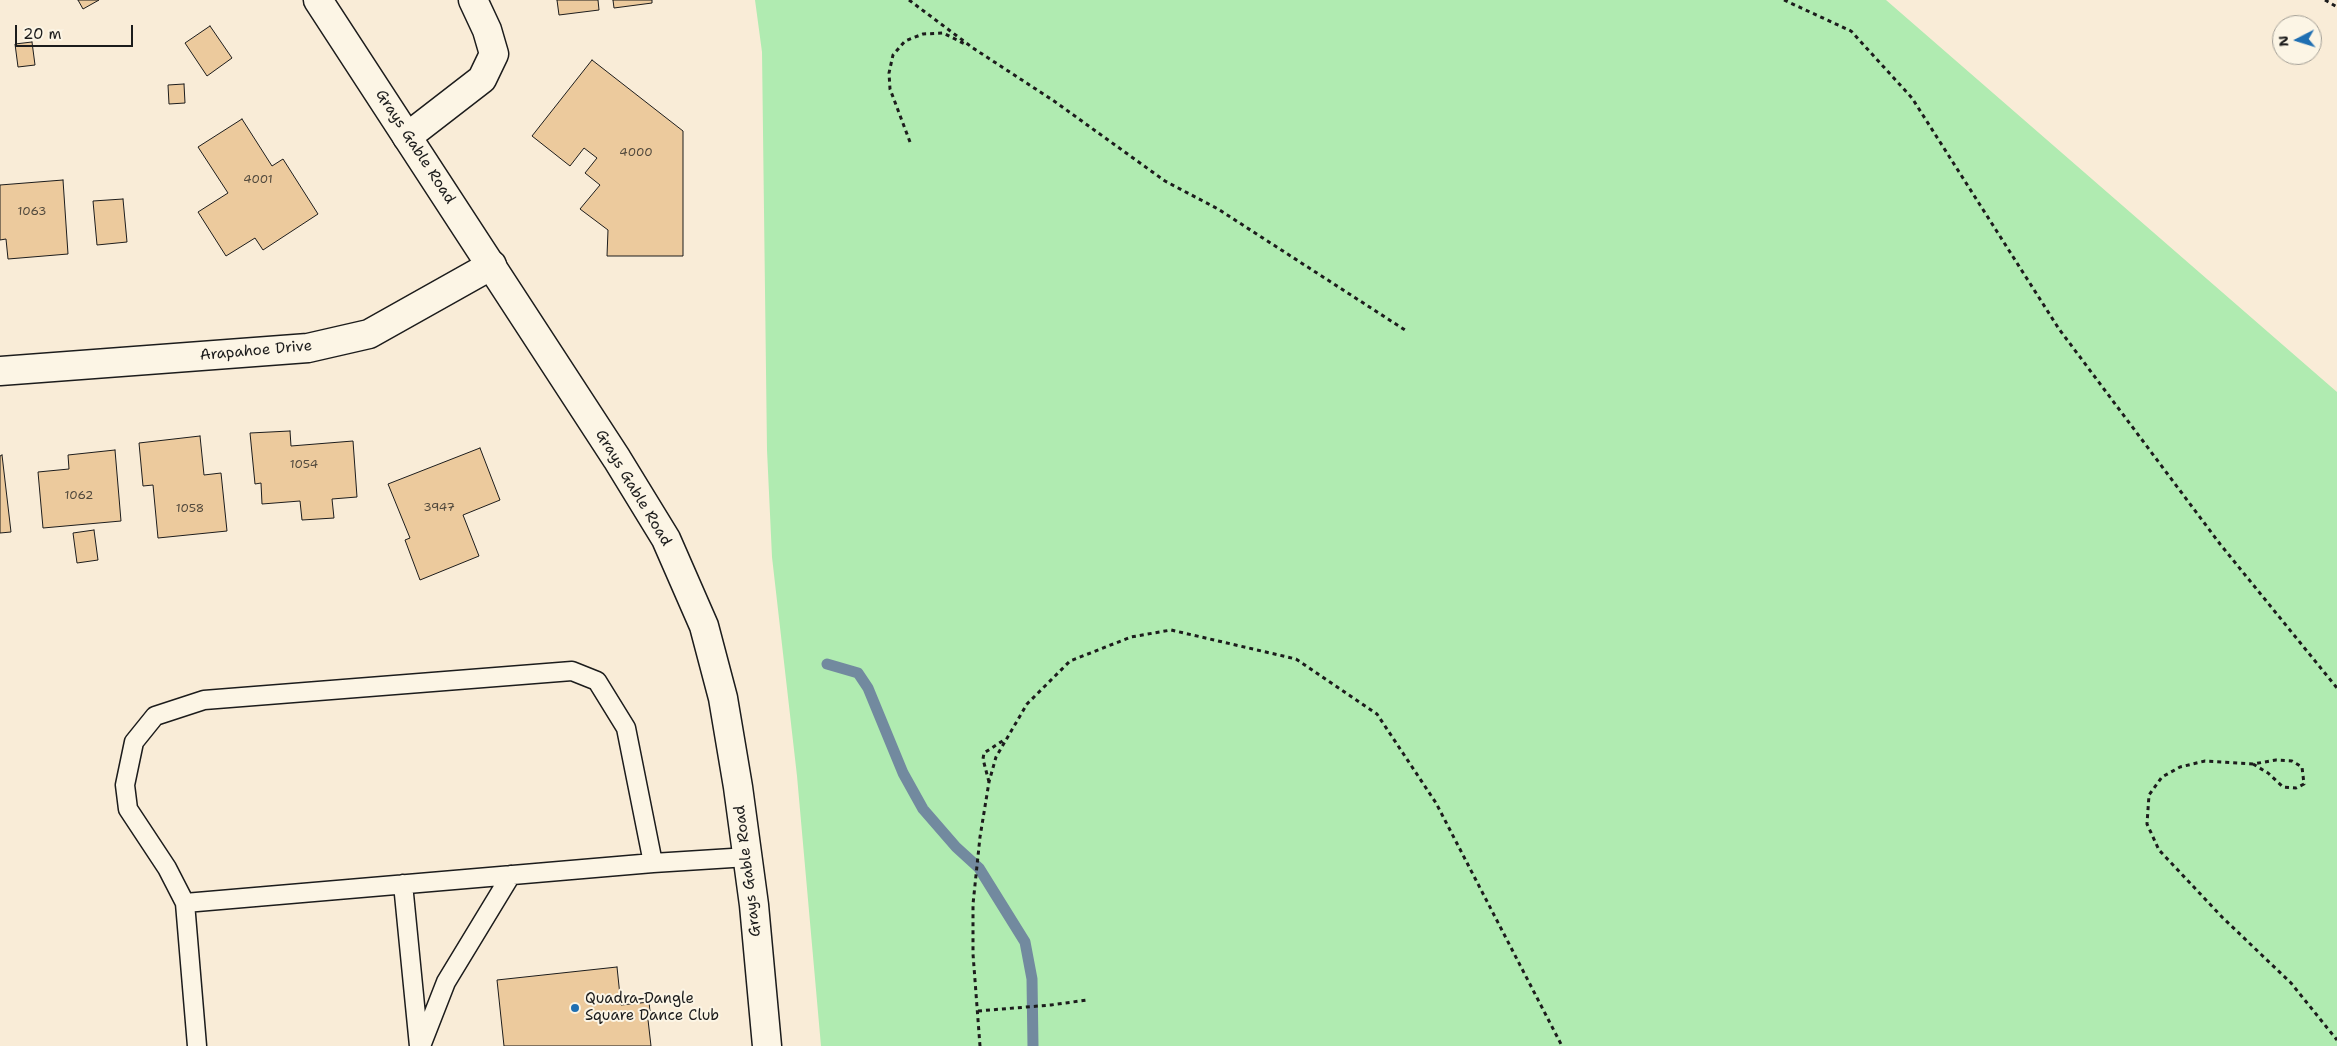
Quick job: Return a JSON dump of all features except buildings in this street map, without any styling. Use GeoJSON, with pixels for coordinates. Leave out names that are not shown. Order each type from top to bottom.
{"type":"FeatureCollection","features":[{"type":"Feature","properties":{"kind":"street","name":"Grays Gable Road"},"geometry":{"type":"LineString","coordinates":[[318,0],[492,265],[666,539],[704,626],[723,698],[748,857],[767,1046]]}},
{"type":"Feature","properties":{"kind":"street"},"geometry":{"type":"LineString","coordinates":[[407,136],[482,79],[494,54],[487,30],[473,0]]}},
{"type":"Feature","properties":{"kind":"street","name":"Arapahoe Drive"},"geometry":{"type":"LineString","coordinates":[[0,371],[308,348],[369,334],[492,265]]}},
{"type":"Feature","properties":{"kind":"lane"},"geometry":{"type":"LineString","coordinates":[[197,1046],[185,902],[167,868],[128,809],[125,785],[134,742],[155,716],[204,700],[572,671],[598,681],[626,728],[653,863]]}},
{"type":"Feature","properties":{"kind":"lane"},"geometry":{"type":"LineString","coordinates":[[185,902],[653,863],[748,857]]}},
{"type":"Feature","properties":{"kind":"lane"},"geometry":{"type":"LineString","coordinates":[[420,1046],[446,982],[510,875]]}},
{"type":"Feature","properties":{"kind":"lane"},"geometry":{"type":"LineString","coordinates":[[403,884],[420,1046]]}},
{"type":"Feature","properties":{"kind":"path"},"geometry":{"type":"LineString","coordinates":[[909,0],[973,48],[1054,101],[1166,180],[1218,209],[1405,330]]}},
{"type":"Feature","properties":{"kind":"path"},"geometry":{"type":"LineString","coordinates":[[1784,0],[1850,31],[1912,98],[2059,329],[2220,544],[2337,688]]}},
{"type":"Feature","properties":{"kind":"path"},"geometry":{"type":"LineString","coordinates":[[2325,0],[2337,8]]}},
{"type":"Feature","properties":{"kind":"path"},"geometry":{"type":"LineString","coordinates":[[910,142],[890,89],[889,73],[893,55],[905,41],[923,34],[944,33],[973,48]]}},
{"type":"Feature","properties":{"kind":"path"},"geometry":{"type":"LineString","coordinates":[[980,1046],[973,954],[972,904],[980,837],[989,782],[996,757],[1027,704],[1070,660],[1131,637],[1171,630],[1296,660],[1377,714],[1436,803],[1562,1046]]}},
{"type":"Feature","properties":{"kind":"path"},"geometry":{"type":"LineString","coordinates":[[989,782],[983,759],[984,753],[1006,738]]}},
{"type":"Feature","properties":{"kind":"path"},"geometry":{"type":"LineString","coordinates":[[2253,764],[2283,787],[2296,788],[2304,784],[2302,767],[2292,761],[2276,760],[2253,764],[2205,761],[2180,767],[2162,777],[2149,795],[2147,824],[2159,850],[2222,918],[2291,983],[2337,1040]]}},
{"type":"Feature","properties":{"kind":"path"},"geometry":{"type":"LineString","coordinates":[[978,1010],[1051,1005],[1087,1000]]}},
{"type":"Feature","properties":{"kind":"green space"},"geometry":{"type":"Polygon","coordinates":[[[755,0],[1886,0],[2337,392],[2337,1046],[821,1046],[797,776],[772,557],[767,450],[762,52],[755,0]]]}},
{"type":"Feature","properties":{"kind":"waterway"},"geometry":{"type":"LineString","coordinates":[[827,664],[858,673],[868,688],[903,773],[923,809],[956,847],[979,868],[1025,942],[1032,979],[1033,1046]]}},
{"type":"Feature","properties":{"kind":"place","name":"Quadra-Dangle Square Dance Club"},"geometry":{"type":"Point","coordinates":[575,1008]}}]}
